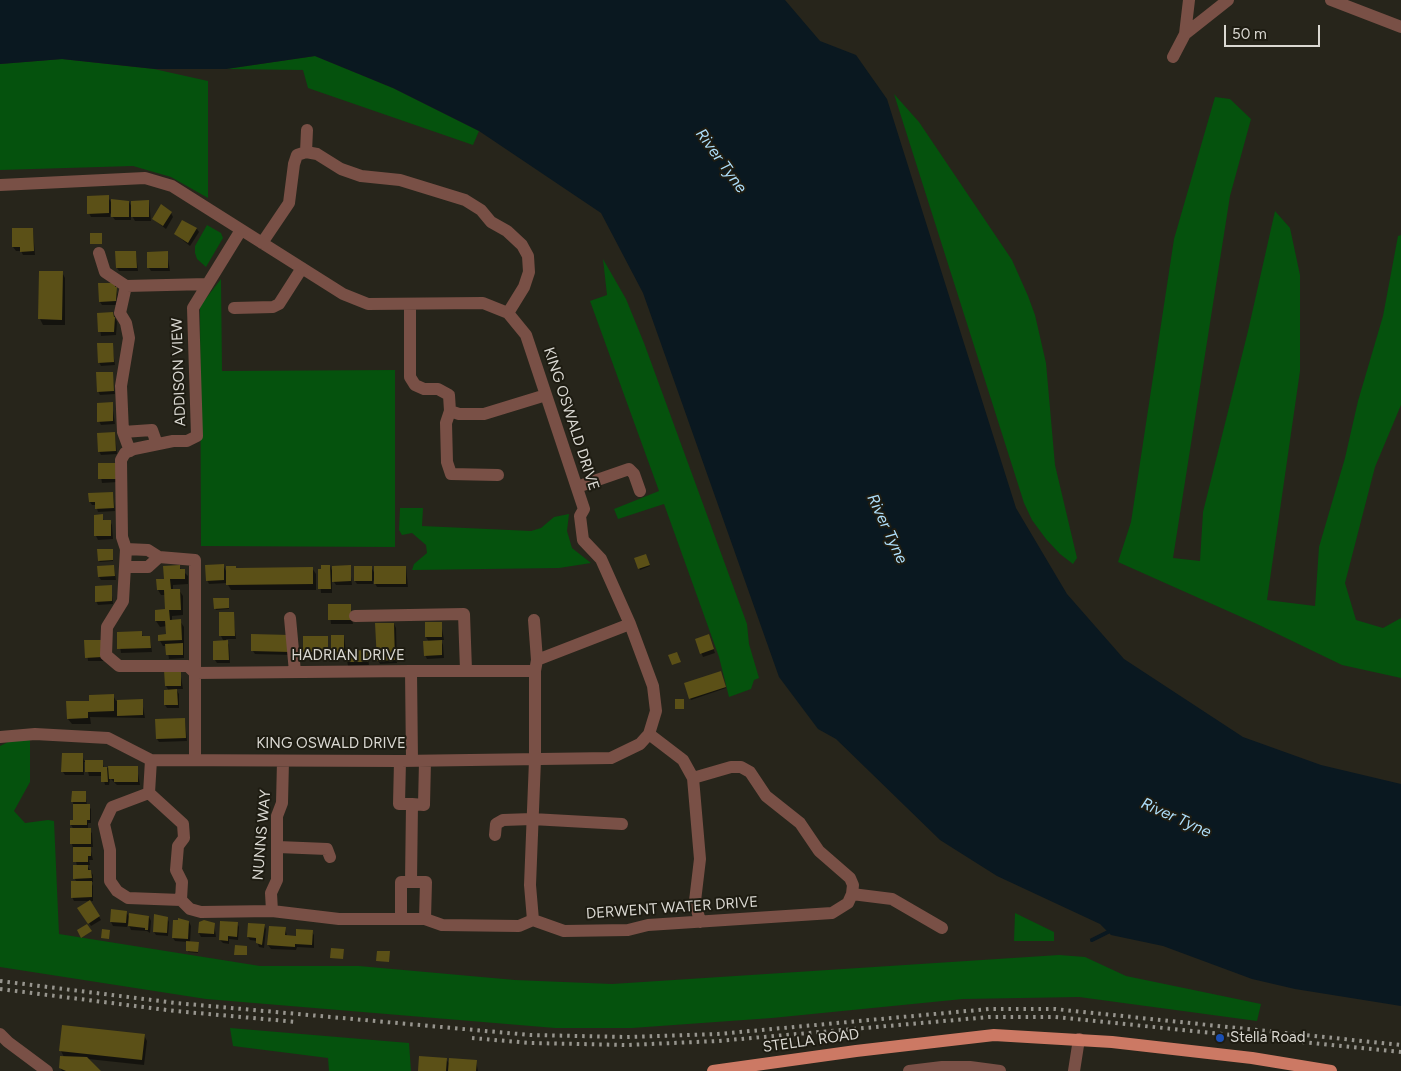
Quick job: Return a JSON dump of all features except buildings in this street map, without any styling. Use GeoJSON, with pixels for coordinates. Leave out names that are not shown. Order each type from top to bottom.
{"type":"FeatureCollection","features":[{"type":"Feature","properties":{"kind":"main road","name":"STELLA ROAD"},"geometry":{"type":"LineString","coordinates":[[713,1071],[856,1051],[994,1035],[1079,1040],[1252,1058],[1331,1071]]}},
{"type":"Feature","properties":{"kind":"street"},"geometry":{"type":"LineString","coordinates":[[1185,34],[1189,0]]}},
{"type":"Feature","properties":{"kind":"street"},"geometry":{"type":"LineString","coordinates":[[1172,57],[1185,34],[1228,0]]}},
{"type":"Feature","properties":{"kind":"street"},"geometry":{"type":"LineString","coordinates":[[1331,0],[1401,26]]}},
{"type":"Feature","properties":{"kind":"street"},"geometry":{"type":"LineString","coordinates":[[306,152],[307,130]]}},
{"type":"Feature","properties":{"kind":"street"},"geometry":{"type":"LineString","coordinates":[[262,243],[289,203],[297,155],[306,152],[317,154],[341,169],[361,176],[400,180],[465,200],[481,210],[491,222],[508,231],[522,245],[528,256],[529,272],[521,292],[508,313]]}},
{"type":"Feature","properties":{"kind":"street","name":"KING OSWALD DRIVE"},"geometry":{"type":"LineString","coordinates":[[0,185],[145,178],[172,186],[343,294],[368,304],[483,303],[508,313],[526,335],[584,509],[580,516],[583,540],[601,559],[630,624],[653,686],[656,711],[649,734],[640,744],[611,758],[412,761],[151,760],[108,738],[34,734],[0,737]]}},
{"type":"Feature","properties":{"kind":"street","name":"ADDISON VIEW"},"geometry":{"type":"LineString","coordinates":[[156,444],[187,441],[197,436],[193,308],[241,230]]}},
{"type":"Feature","properties":{"kind":"street"},"geometry":{"type":"LineString","coordinates":[[99,253],[105,272],[126,286],[207,284]]}},
{"type":"Feature","properties":{"kind":"street"},"geometry":{"type":"LineString","coordinates":[[234,308],[273,307],[278,304],[302,268]]}},
{"type":"Feature","properties":{"kind":"street"},"geometry":{"type":"LineString","coordinates":[[126,286],[120,313],[126,323],[129,338],[121,386],[123,432],[130,451]]}},
{"type":"Feature","properties":{"kind":"street"},"geometry":{"type":"LineString","coordinates":[[410,304],[410,377],[415,385],[424,389],[438,389],[449,395],[450,411],[446,423],[447,462],[451,474],[498,475]]}},
{"type":"Feature","properties":{"kind":"street"},"geometry":{"type":"LineString","coordinates":[[450,411],[459,414],[484,414],[546,395]]}},
{"type":"Feature","properties":{"kind":"street"},"geometry":{"type":"LineString","coordinates":[[123,432],[152,430],[156,444],[125,453],[121,460],[122,537],[126,549],[126,567],[148,567],[159,557]]}},
{"type":"Feature","properties":{"kind":"street"},"geometry":{"type":"LineString","coordinates":[[577,487],[629,469],[634,474],[640,491]]}},
{"type":"Feature","properties":{"kind":"street"},"geometry":{"type":"LineString","coordinates":[[126,549],[148,550],[159,557],[194,560],[195,760]]}},
{"type":"Feature","properties":{"kind":"street","name":"HADRIAN DRIVE"},"geometry":{"type":"LineString","coordinates":[[126,567],[123,601],[107,627],[106,655],[119,666],[188,666],[195,673],[411,671],[412,761]]}},
{"type":"Feature","properties":{"kind":"street"},"geometry":{"type":"LineString","coordinates":[[355,616],[464,614],[466,670]]}},
{"type":"Feature","properties":{"kind":"street"},"geometry":{"type":"LineString","coordinates":[[290,618],[295,672]]}},
{"type":"Feature","properties":{"kind":"street"},"geometry":{"type":"LineString","coordinates":[[150,793],[112,808],[104,824],[110,850],[110,882],[117,891],[128,898],[180,900],[190,909],[201,912],[272,911],[339,919],[425,919],[442,925],[519,926],[533,920],[530,885],[535,760],[536,666],[534,620]]}},
{"type":"Feature","properties":{"kind":"street"},"geometry":{"type":"LineString","coordinates":[[411,671],[536,666],[630,624]]}},
{"type":"Feature","properties":{"kind":"street"},"geometry":{"type":"LineString","coordinates":[[649,734],[683,760],[692,778],[700,859],[695,901],[700,922]]}},
{"type":"Feature","properties":{"kind":"street"},"geometry":{"type":"LineString","coordinates":[[151,760],[150,793],[183,824],[184,838],[178,846],[176,870],[182,882],[180,900]]}},
{"type":"Feature","properties":{"kind":"street","name":"NUNNS WAY"},"geometry":{"type":"LineString","coordinates":[[272,911],[271,893],[277,880],[277,816],[282,803],[283,761]]}},
{"type":"Feature","properties":{"kind":"street"},"geometry":{"type":"LineString","coordinates":[[412,761],[424,805],[399,804],[412,761]]}},
{"type":"Feature","properties":{"kind":"street"},"geometry":{"type":"LineString","coordinates":[[692,778],[731,767],[741,767],[750,772],[766,796],[800,824],[819,851],[850,878],[853,885],[852,894],[892,899],[942,928]]}},
{"type":"Feature","properties":{"kind":"street"},"geometry":{"type":"LineString","coordinates":[[411,882],[412,804]]}},
{"type":"Feature","properties":{"kind":"street"},"geometry":{"type":"LineString","coordinates":[[495,835],[496,824],[502,820],[532,819],[622,824]]}},
{"type":"Feature","properties":{"kind":"street"},"geometry":{"type":"LineString","coordinates":[[278,847],[327,849],[330,857]]}},
{"type":"Feature","properties":{"kind":"street"},"geometry":{"type":"LineString","coordinates":[[401,918],[401,882],[426,882],[425,919]]}},
{"type":"Feature","properties":{"kind":"street","name":"DERWENT WATER DRIVE"},"geometry":{"type":"LineString","coordinates":[[533,920],[564,931],[628,930],[648,925],[832,913],[848,902],[852,894]]}},
{"type":"Feature","properties":{"kind":"street"},"geometry":{"type":"LineString","coordinates":[[4,1038],[47,1071]]}},
{"type":"Feature","properties":{"kind":"street"},"geometry":{"type":"LineString","coordinates":[[1074,1071],[1079,1040]]}},
{"type":"Feature","properties":{"kind":"street"},"geometry":{"type":"LineString","coordinates":[[909,1071],[942,1067],[970,1067],[1000,1071]]}},
{"type":"Feature","properties":{"kind":"green space"},"geometry":{"type":"Polygon","coordinates":[[[315,56],[393,88],[479,131],[473,145],[308,88],[303,70],[226,69],[315,56]]]}},
{"type":"Feature","properties":{"kind":"green space"},"geometry":{"type":"Polygon","coordinates":[[[62,59],[154,69],[208,81],[208,198],[171,177],[133,166],[0,170],[0,64],[62,59]]]}},
{"type":"Feature","properties":{"kind":"green space"},"geometry":{"type":"Polygon","coordinates":[[[894,94],[919,122],[1012,260],[1028,296],[1035,315],[1046,363],[1055,465],[1077,558],[1073,564],[1046,539],[1032,520],[1024,503],[894,94]]]}},
{"type":"Feature","properties":{"kind":"green space"},"geometry":{"type":"Polygon","coordinates":[[[1215,97],[1230,99],[1251,119],[1230,196],[1173,558],[1200,561],[1203,512],[1248,331],[1275,211],[1290,228],[1300,275],[1300,371],[1267,600],[1315,606],[1319,547],[1383,316],[1398,236],[1401,235],[1401,405],[1375,467],[1345,583],[1356,620],[1383,628],[1401,618],[1401,678],[1342,665],[1257,624],[1118,562],[1131,522],[1174,239],[1215,97]]]}},
{"type":"Feature","properties":{"kind":"green space"},"geometry":{"type":"Polygon","coordinates":[[[207,225],[221,233],[223,238],[206,267],[197,259],[195,246],[207,225]]]}},
{"type":"Feature","properties":{"kind":"green space"},"geometry":{"type":"Polygon","coordinates":[[[603,259],[626,299],[644,343],[747,624],[749,644],[759,678],[754,680],[751,689],[729,697],[719,657],[664,504],[618,519],[614,509],[659,491],[590,301],[607,295],[603,259]]]}},
{"type":"Feature","properties":{"kind":"green space"},"geometry":{"type":"Polygon","coordinates":[[[221,279],[222,371],[395,370],[395,547],[201,546],[200,306],[221,279]]]}},
{"type":"Feature","properties":{"kind":"green space"},"geometry":{"type":"Polygon","coordinates":[[[400,508],[423,508],[422,526],[531,531],[541,528],[554,517],[569,514],[567,531],[572,548],[591,563],[559,568],[412,570],[414,564],[427,553],[426,545],[412,533],[402,535],[399,530],[400,508]]]}},
{"type":"Feature","properties":{"kind":"green space"},"geometry":{"type":"Polygon","coordinates":[[[30,739],[30,782],[14,811],[25,823],[54,821],[59,934],[260,966],[359,966],[515,980],[612,984],[1059,955],[1085,957],[1126,976],[1261,1004],[1257,1021],[1079,997],[963,999],[772,1018],[632,1028],[555,1028],[206,999],[0,967],[0,746],[10,741],[30,739]]]}},
{"type":"Feature","properties":{"kind":"green space"},"geometry":{"type":"Polygon","coordinates":[[[1015,913],[1054,932],[1054,941],[1014,941],[1015,913]]]}},
{"type":"Feature","properties":{"kind":"green space"},"geometry":{"type":"Polygon","coordinates":[[[230,1028],[409,1043],[411,1071],[329,1071],[328,1058],[233,1046],[230,1028]]]}},
{"type":"Feature","properties":{"kind":"water","name":"River Tyne"},"geometry":{"type":"Polygon","coordinates":[[[0,0],[785,0],[820,41],[856,55],[887,99],[1016,508],[1067,594],[1124,659],[1243,737],[1321,765],[1401,784],[1401,1006],[1295,989],[1252,979],[1163,946],[1111,935],[1100,924],[997,876],[940,840],[836,739],[818,729],[779,677],[643,293],[601,213],[479,131],[393,88],[315,56],[226,69],[155,69],[62,59],[0,64],[0,0]]]}},
{"type":"Feature","properties":{"kind":"waterway"},"geometry":{"type":"LineString","coordinates":[[1092,940],[1108,932]]}},
{"type":"Feature","properties":{"kind":"railway"},"geometry":{"type":"LineString","coordinates":[[0,981],[176,1003],[530,1035],[627,1037],[718,1034],[989,1009],[1055,1009],[1401,1045]]}},
{"type":"Feature","properties":{"kind":"railway"},"geometry":{"type":"LineString","coordinates":[[0,989],[175,1011],[297,1022]]}},
{"type":"Feature","properties":{"kind":"railway"},"geometry":{"type":"LineString","coordinates":[[472,1038],[530,1043],[627,1045],[718,1041],[989,1017],[1055,1017],[1401,1052]]}},
{"type":"Feature","properties":{"kind":"place","name":"Stella Road"},"geometry":{"type":"Point","coordinates":[1220,1038]}}]}
